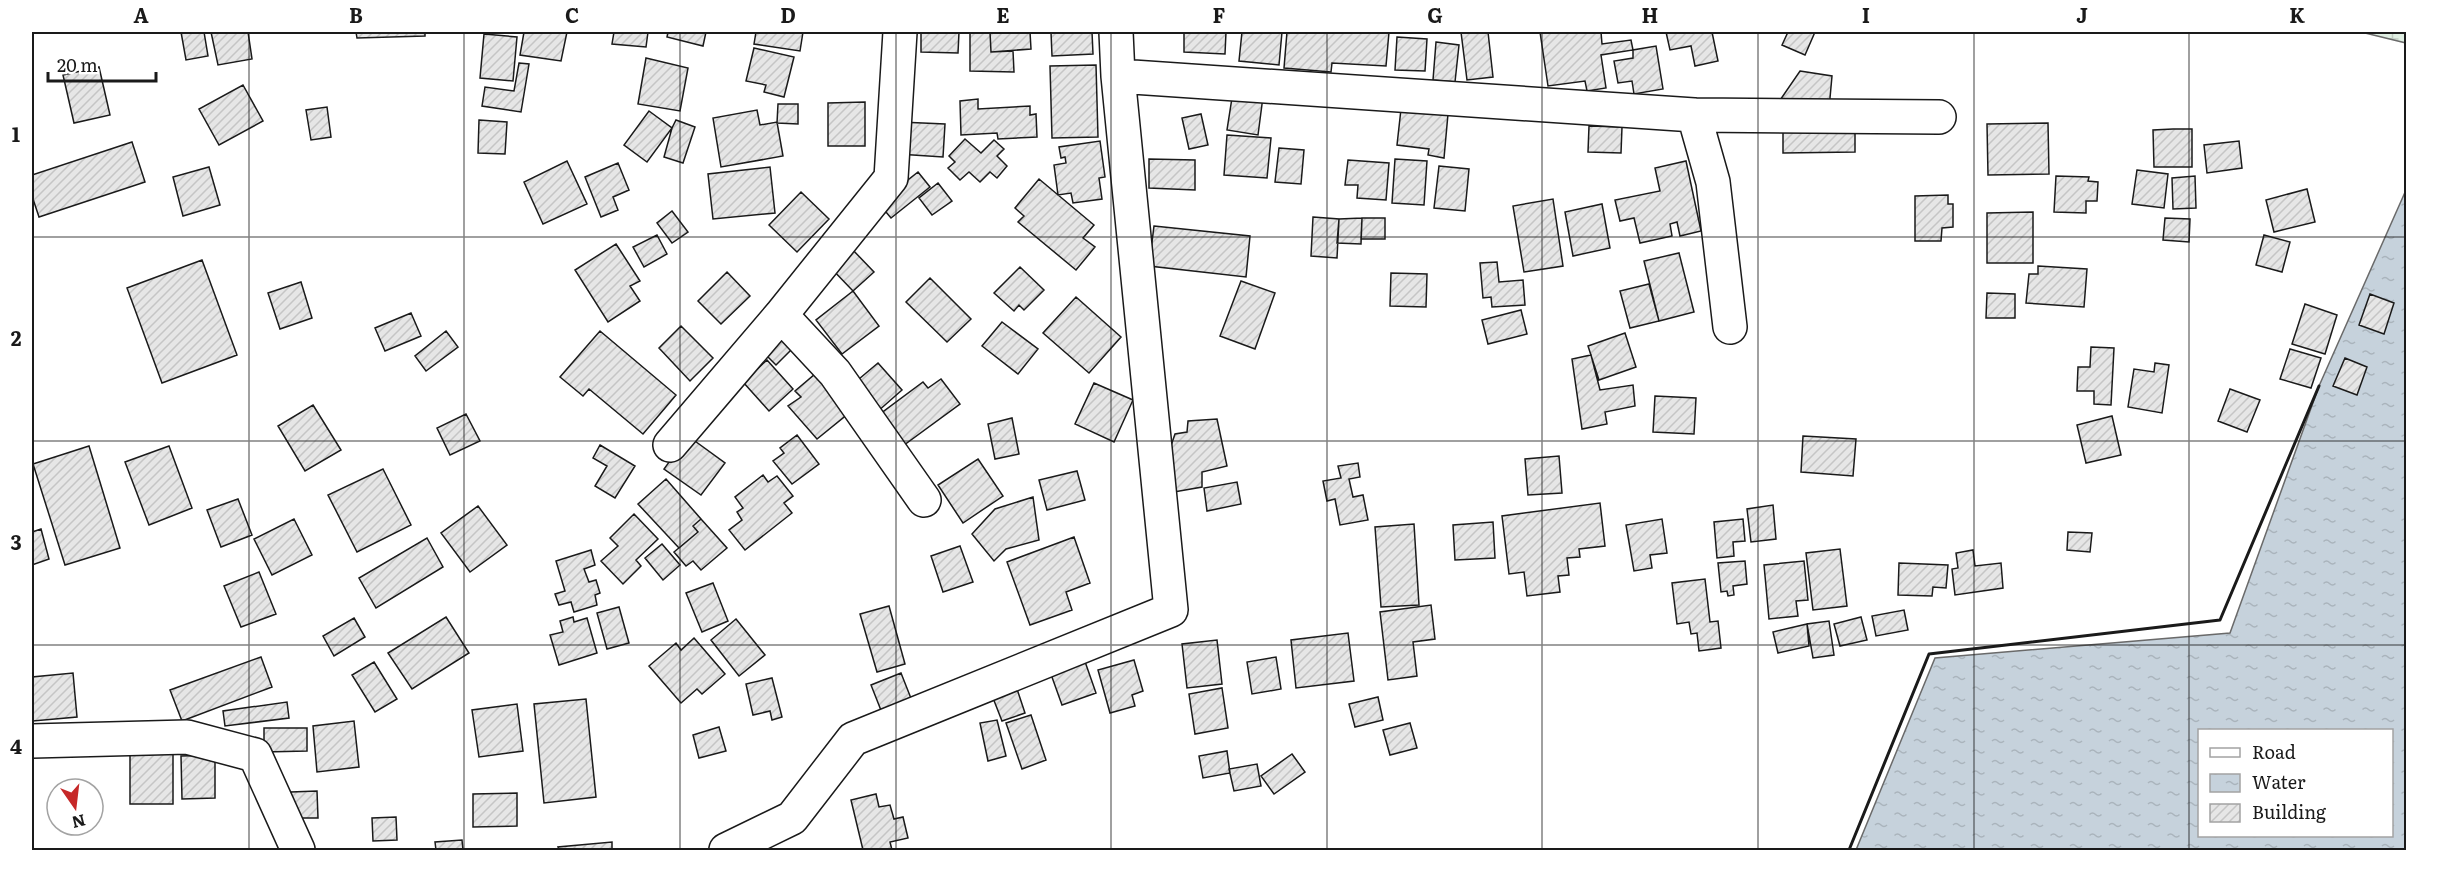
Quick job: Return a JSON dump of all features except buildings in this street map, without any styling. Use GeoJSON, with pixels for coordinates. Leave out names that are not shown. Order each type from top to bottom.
{"type":"FeatureCollection","features":[{"type":"Feature","properties":{"kind":"street"},"geometry":{"type":"LineString","coordinates":[[670,445],[781,315],[891,178],[900,32]]}},
{"type":"Feature","properties":{"kind":"street"},"geometry":{"type":"LineString","coordinates":[[726,850],[792,818],[853,739],[1171,610],[1118,75],[1116,32]]}},
{"type":"Feature","properties":{"kind":"street"},"geometry":{"type":"LineString","coordinates":[[1118,75],[1694,115],[1939,117]]}},
{"type":"Feature","properties":{"kind":"street"},"geometry":{"type":"LineString","coordinates":[[1694,115],[1713,182],[1730,327]]}},
{"type":"Feature","properties":{"kind":"street"},"geometry":{"type":"LineString","coordinates":[[781,315],[836,373],[924,500]]}},
{"type":"Feature","properties":{"kind":"street"},"geometry":{"type":"LineString","coordinates":[[32,741],[187,736],[255,755],[298,850]]}},
{"type":"Feature","properties":{"kind":"green space"},"geometry":{"type":"Polygon","coordinates":[[[2361,32],[2406,32],[2406,43],[2361,32]]]}},
{"type":"Feature","properties":{"kind":"water"},"geometry":{"type":"Polygon","coordinates":[[[2406,190],[2406,850],[1856,850],[1935,658],[2230,633],[2319,386],[2406,190]]]}},
{"type":"Feature","properties":{"kind":"wall"},"geometry":{"type":"LineString","coordinates":[[1849,850],[1929,654],[2220,620],[2319,386]]}}]}
